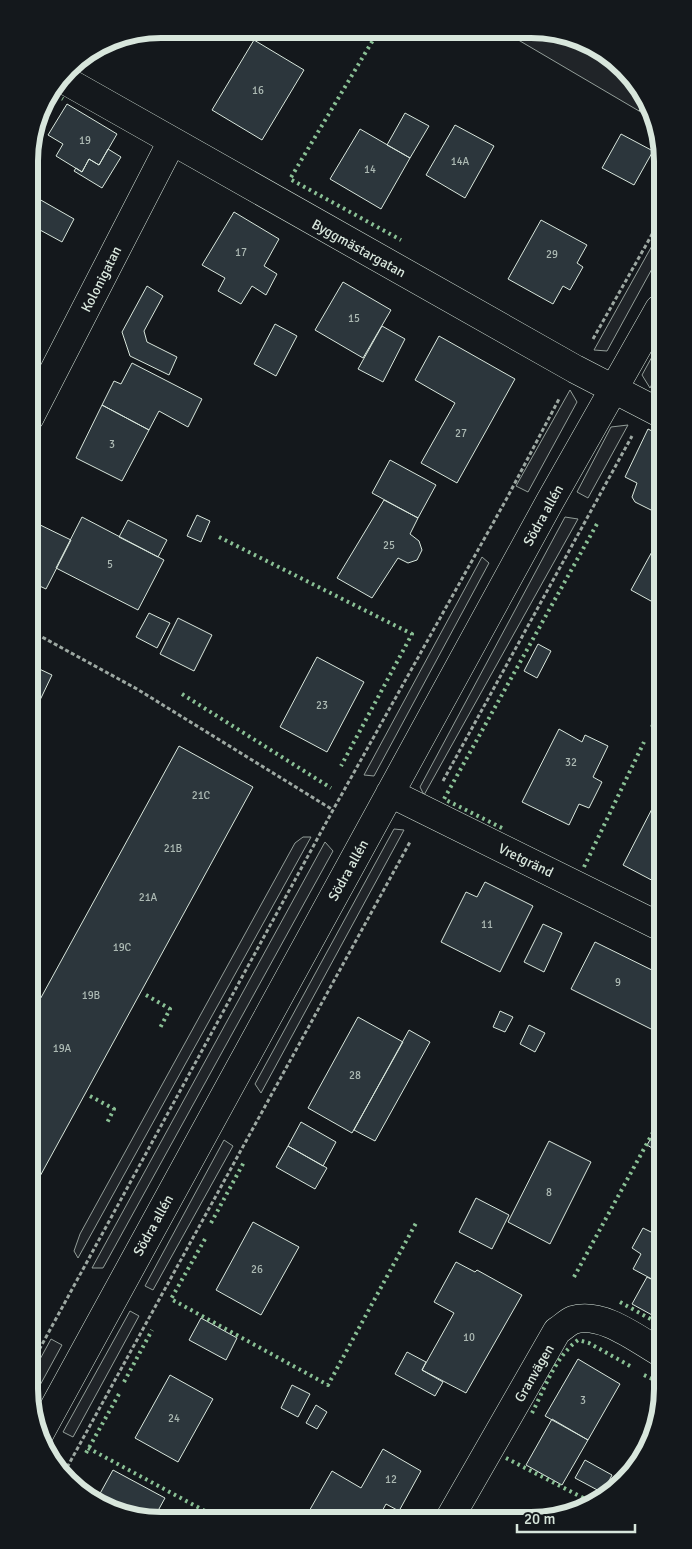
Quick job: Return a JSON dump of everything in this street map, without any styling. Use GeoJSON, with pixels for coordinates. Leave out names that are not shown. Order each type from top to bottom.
{"type":"FeatureCollection","features":[{"type":"Feature","properties":{"kind":"street","name":"Byggmästargatan"},"geometry":{"type":"LineString","coordinates":[[67,81],[576,369],[654,410]]}},
{"type":"Feature","properties":{"kind":"street","name":"Kolonigatan"},"geometry":{"type":"LineString","coordinates":[[38,402],[172,142]]}},
{"type":"Feature","properties":{"kind":"street","name":"Södra allén"},"geometry":{"type":"LineString","coordinates":[[44,1426],[390,794],[654,318]]}},
{"type":"Feature","properties":{"kind":"street","name":"Vretgränd"},"geometry":{"type":"LineString","coordinates":[[390,794],[654,924]]}},
{"type":"Feature","properties":{"kind":"street","name":"Granvägen"},"geometry":{"type":"LineString","coordinates":[[453,1512],[557,1331],[572,1320],[590,1319],[608,1324],[654,1349]]}},
{"type":"Feature","properties":{"kind":"path"},"geometry":{"type":"LineString","coordinates":[[38,1352],[333,810],[654,231]]}},
{"type":"Feature","properties":{"kind":"path"},"geometry":{"type":"LineString","coordinates":[[67,1467],[426,811],[654,410]]}},
{"type":"Feature","properties":{"kind":"path"},"geometry":{"type":"LineString","coordinates":[[38,635],[137,689],[333,810]]}},
{"type":"Feature","properties":{"kind":"shaded area"},"geometry":{"type":"Polygon","coordinates":[[[515,38],[555,40],[586,50],[600,58],[629,86],[645,115],[515,38]]]}},
{"type":"Feature","properties":{"kind":"shaded area"},"geometry":{"type":"Polygon","coordinates":[[[654,242],[654,265],[607,351],[594,350],[654,242]]]}},
{"type":"Feature","properties":{"kind":"shaded area"},"geometry":{"type":"Polygon","coordinates":[[[654,353],[654,380],[650,388],[642,375],[654,353]]]}},
{"type":"Feature","properties":{"kind":"shaded area"},"geometry":{"type":"Polygon","coordinates":[[[570,390],[577,402],[528,492],[516,486],[570,390]]]}},
{"type":"Feature","properties":{"kind":"shaded area"},"geometry":{"type":"Polygon","coordinates":[[[628,425],[588,498],[577,492],[611,427],[628,425]]]}},
{"type":"Feature","properties":{"kind":"shaded area"},"geometry":{"type":"Polygon","coordinates":[[[565,517],[578,519],[424,795],[420,787],[565,517]]]}},
{"type":"Feature","properties":{"kind":"shaded area"},"geometry":{"type":"Polygon","coordinates":[[[482,557],[489,563],[374,776],[364,775],[482,557]]]}},
{"type":"Feature","properties":{"kind":"shaded area"},"geometry":{"type":"Polygon","coordinates":[[[394,829],[404,830],[261,1093],[255,1084],[394,829]]]}},
{"type":"Feature","properties":{"kind":"shaded area"},"geometry":{"type":"Polygon","coordinates":[[[303,837],[311,837],[78,1258],[74,1251],[80,1234],[295,843],[303,837]]]}},
{"type":"Feature","properties":{"kind":"shaded area"},"geometry":{"type":"Polygon","coordinates":[[[325,842],[333,851],[103,1268],[92,1268],[325,842]]]}},
{"type":"Feature","properties":{"kind":"shaded area"},"geometry":{"type":"Polygon","coordinates":[[[224,1140],[233,1146],[153,1290],[145,1286],[224,1140]]]}},
{"type":"Feature","properties":{"kind":"shaded area"},"geometry":{"type":"Polygon","coordinates":[[[130,1311],[139,1316],[73,1437],[63,1432],[130,1311]]]}},
{"type":"Feature","properties":{"kind":"shaded area"},"geometry":{"type":"Polygon","coordinates":[[[51,1339],[62,1345],[38,1389],[38,1363],[51,1339]]]}},
{"type":"Feature","properties":{"kind":"building"},"geometry":{"type":"Polygon","coordinates":[[[254,40],[304,70],[262,140],[212,110],[254,40]]]}},
{"type":"Feature","properties":{"kind":"building"},"geometry":{"type":"Polygon","coordinates":[[[67,104],[117,134],[99,165],[89,159],[82,172],[56,156],[63,144],[48,135],[67,104]]]}},
{"type":"Feature","properties":{"kind":"building"},"geometry":{"type":"Polygon","coordinates":[[[405,113],[429,126],[410,158],[387,145],[405,113]]]}},
{"type":"Feature","properties":{"kind":"building"},"geometry":{"type":"Polygon","coordinates":[[[455,125],[494,146],[465,198],[426,175],[455,125]]]}},
{"type":"Feature","properties":{"kind":"building"},"geometry":{"type":"Polygon","coordinates":[[[360,129],[410,158],[381,209],[330,179],[360,129]]]}},
{"type":"Feature","properties":{"kind":"building"},"geometry":{"type":"Polygon","coordinates":[[[621,134],[653,151],[634,185],[602,168],[621,134]]]}},
{"type":"Feature","properties":{"kind":"building"},"geometry":{"type":"Polygon","coordinates":[[[108,149],[121,157],[102,188],[74,171],[76,168],[82,172],[89,159],[99,165],[108,149]]]}},
{"type":"Feature","properties":{"kind":"building"},"geometry":{"type":"Polygon","coordinates":[[[38,198],[74,219],[62,242],[38,229],[38,198]]]}},
{"type":"Feature","properties":{"kind":"building"},"geometry":{"type":"Polygon","coordinates":[[[234,212],[279,239],[264,266],[277,274],[266,295],[252,286],[241,304],[218,291],[225,278],[202,265],[234,212]]]}},
{"type":"Feature","properties":{"kind":"building"},"geometry":{"type":"Polygon","coordinates":[[[541,220],[587,245],[577,263],[583,267],[570,290],[563,286],[553,304],[508,279],[541,220]]]}},
{"type":"Feature","properties":{"kind":"building"},"geometry":{"type":"Polygon","coordinates":[[[343,282],[391,310],[363,358],[315,330],[343,282]]]}},
{"type":"Feature","properties":{"kind":"building"},"geometry":{"type":"Polygon","coordinates":[[[147,286],[163,296],[144,331],[147,342],[177,357],[169,375],[130,356],[122,332],[147,286]]]}},
{"type":"Feature","properties":{"kind":"building"},"geometry":{"type":"Polygon","coordinates":[[[275,324],[297,336],[276,376],[254,364],[275,324]]]}},
{"type":"Feature","properties":{"kind":"building"},"geometry":{"type":"Polygon","coordinates":[[[382,326],[405,339],[383,382],[358,369],[382,326]]]}},
{"type":"Feature","properties":{"kind":"building"},"geometry":{"type":"Polygon","coordinates":[[[439,336],[515,379],[457,483],[421,463],[455,403],[415,380],[439,336]]]}},
{"type":"Feature","properties":{"kind":"building"},"geometry":{"type":"Polygon","coordinates":[[[132,363],[202,399],[188,427],[159,411],[149,430],[102,405],[114,381],[121,384],[132,363]]]}},
{"type":"Feature","properties":{"kind":"building"},"geometry":{"type":"Polygon","coordinates":[[[102,405],[149,430],[122,481],[76,458],[102,405]]]}},
{"type":"Feature","properties":{"kind":"building"},"geometry":{"type":"Polygon","coordinates":[[[648,429],[654,432],[654,508],[651,510],[635,502],[632,497],[637,483],[625,477],[648,429]]]}},
{"type":"Feature","properties":{"kind":"building"},"geometry":{"type":"Polygon","coordinates":[[[390,460],[436,485],[418,518],[372,493],[390,460]]]}},
{"type":"Feature","properties":{"kind":"building"},"geometry":{"type":"Polygon","coordinates":[[[384,500],[418,518],[410,534],[419,541],[422,550],[417,560],[408,563],[398,558],[372,598],[337,578],[384,500]]]}},
{"type":"Feature","properties":{"kind":"building"},"geometry":{"type":"Polygon","coordinates":[[[197,515],[210,521],[201,542],[187,536],[197,515]]]}},
{"type":"Feature","properties":{"kind":"building"},"geometry":{"type":"Polygon","coordinates":[[[82,517],[164,560],[138,610],[56,568],[82,517]]]}},
{"type":"Feature","properties":{"kind":"building"},"geometry":{"type":"Polygon","coordinates":[[[128,520],[167,540],[158,557],[119,537],[128,520]]]}},
{"type":"Feature","properties":{"kind":"building"},"geometry":{"type":"Polygon","coordinates":[[[38,524],[71,540],[46,589],[38,585],[38,524]]]}},
{"type":"Feature","properties":{"kind":"building"},"geometry":{"type":"Polygon","coordinates":[[[654,548],[654,603],[631,590],[654,548]]]}},
{"type":"Feature","properties":{"kind":"building"},"geometry":{"type":"Polygon","coordinates":[[[149,613],[170,623],[157,648],[136,637],[149,613]]]}},
{"type":"Feature","properties":{"kind":"building"},"geometry":{"type":"Polygon","coordinates":[[[178,618],[212,635],[194,671],[160,654],[178,618]]]}},
{"type":"Feature","properties":{"kind":"building"},"geometry":{"type":"Polygon","coordinates":[[[538,644],[551,651],[537,678],[524,671],[538,644]]]}},
{"type":"Feature","properties":{"kind":"building"},"geometry":{"type":"Polygon","coordinates":[[[317,657],[364,682],[327,752],[280,727],[317,657]]]}},
{"type":"Feature","properties":{"kind":"building"},"geometry":{"type":"Polygon","coordinates":[[[38,668],[52,675],[38,704],[38,668]]]}},
{"type":"Feature","properties":{"kind":"building"},"geometry":{"type":"Polygon","coordinates":[[[559,729],[582,742],[585,735],[608,746],[593,777],[602,782],[589,808],[579,804],[569,825],[522,802],[559,729]]]}},
{"type":"Feature","properties":{"kind":"building"},"geometry":{"type":"Polygon","coordinates":[[[179,746],[253,787],[38,1180],[38,1003],[179,746]]]}},
{"type":"Feature","properties":{"kind":"building"},"geometry":{"type":"Polygon","coordinates":[[[654,805],[654,881],[623,865],[654,805]]]}},
{"type":"Feature","properties":{"kind":"building"},"geometry":{"type":"Polygon","coordinates":[[[485,882],[533,906],[500,972],[441,942],[466,892],[477,897],[485,882]]]}},
{"type":"Feature","properties":{"kind":"building"},"geometry":{"type":"Polygon","coordinates":[[[543,924],[562,933],[544,972],[524,962],[543,924]]]}},
{"type":"Feature","properties":{"kind":"building"},"geometry":{"type":"Polygon","coordinates":[[[595,942],[654,971],[654,1030],[571,989],[595,942]]]}},
{"type":"Feature","properties":{"kind":"building"},"geometry":{"type":"Polygon","coordinates":[[[500,1011],[513,1017],[505,1032],[493,1027],[500,1011]]]}},
{"type":"Feature","properties":{"kind":"building"},"geometry":{"type":"Polygon","coordinates":[[[358,1017],[403,1042],[352,1133],[308,1108],[358,1017]]]}},
{"type":"Feature","properties":{"kind":"building"},"geometry":{"type":"Polygon","coordinates":[[[529,1025],[545,1033],[535,1052],[520,1044],[529,1025]]]}},
{"type":"Feature","properties":{"kind":"building"},"geometry":{"type":"Polygon","coordinates":[[[409,1030],[430,1042],[375,1141],[354,1130],[409,1030]]]}},
{"type":"Feature","properties":{"kind":"building"},"geometry":{"type":"Polygon","coordinates":[[[301,1122],[336,1142],[323,1166],[288,1146],[301,1122]]]}},
{"type":"Feature","properties":{"kind":"building"},"geometry":{"type":"Polygon","coordinates":[[[654,1133],[654,1149],[647,1145],[654,1133]]]}},
{"type":"Feature","properties":{"kind":"building"},"geometry":{"type":"Polygon","coordinates":[[[549,1141],[591,1162],[550,1244],[508,1222],[549,1141]]]}},
{"type":"Feature","properties":{"kind":"building"},"geometry":{"type":"Polygon","coordinates":[[[288,1146],[327,1168],[315,1189],[276,1167],[288,1146]]]}},
{"type":"Feature","properties":{"kind":"building"},"geometry":{"type":"Polygon","coordinates":[[[476,1198],[509,1215],[492,1249],[459,1232],[476,1198]]]}},
{"type":"Feature","properties":{"kind":"building"},"geometry":{"type":"Polygon","coordinates":[[[253,1222],[299,1247],[261,1315],[216,1290],[253,1222]]]}},
{"type":"Feature","properties":{"kind":"building"},"geometry":{"type":"Polygon","coordinates":[[[643,1228],[653,1233],[654,1231],[654,1280],[633,1269],[641,1254],[632,1248],[643,1228]]]}},
{"type":"Feature","properties":{"kind":"building"},"geometry":{"type":"Polygon","coordinates":[[[456,1262],[475,1272],[477,1270],[522,1295],[466,1393],[422,1370],[454,1313],[434,1302],[456,1262]]]}},
{"type":"Feature","properties":{"kind":"building"},"geometry":{"type":"Polygon","coordinates":[[[647,1277],[654,1280],[654,1316],[632,1304],[647,1277]]]}},
{"type":"Feature","properties":{"kind":"building"},"geometry":{"type":"Polygon","coordinates":[[[201,1318],[237,1338],[226,1360],[189,1340],[201,1318]]]}},
{"type":"Feature","properties":{"kind":"building"},"geometry":{"type":"Polygon","coordinates":[[[407,1352],[426,1362],[422,1370],[443,1382],[435,1396],[395,1374],[407,1352]]]}},
{"type":"Feature","properties":{"kind":"building"},"geometry":{"type":"Polygon","coordinates":[[[578,1359],[620,1384],[588,1440],[545,1416],[578,1359]]]}},
{"type":"Feature","properties":{"kind":"building"},"geometry":{"type":"Polygon","coordinates":[[[170,1375],[213,1399],[178,1462],[135,1438],[170,1375]]]}},
{"type":"Feature","properties":{"kind":"building"},"geometry":{"type":"Polygon","coordinates":[[[292,1385],[310,1394],[298,1417],[281,1408],[292,1385]]]}},
{"type":"Feature","properties":{"kind":"building"},"geometry":{"type":"Polygon","coordinates":[[[316,1405],[327,1412],[317,1429],[306,1423],[316,1405]]]}},
{"type":"Feature","properties":{"kind":"building"},"geometry":{"type":"Polygon","coordinates":[[[552,1419],[588,1440],[562,1485],[526,1465],[552,1419]]]}},
{"type":"Feature","properties":{"kind":"building"},"geometry":{"type":"Polygon","coordinates":[[[383,1449],[421,1471],[399,1511],[386,1504],[382,1512],[309,1512],[332,1471],[361,1488],[383,1449]]]}},
{"type":"Feature","properties":{"kind":"building"},"geometry":{"type":"Polygon","coordinates":[[[585,1460],[612,1475],[607,1485],[600,1491],[575,1478],[585,1460]]]}},
{"type":"Feature","properties":{"kind":"building"},"geometry":{"type":"Polygon","coordinates":[[[113,1470],[165,1498],[158,1512],[121,1505],[99,1495],[113,1470]]]}},
{"type":"Feature","properties":{"kind":"hedge"},"geometry":{"type":"LineString","coordinates":[[374,38],[290,179],[401,240]]}},
{"type":"Feature","properties":{"kind":"hedge"},"geometry":{"type":"LineString","coordinates":[[57,95],[63,99]]}},
{"type":"Feature","properties":{"kind":"hedge"},"geometry":{"type":"LineString","coordinates":[[502,828],[444,799],[598,522]]}},
{"type":"Feature","properties":{"kind":"hedge"},"geometry":{"type":"LineString","coordinates":[[219,537],[412,634],[341,766]]}},
{"type":"Feature","properties":{"kind":"hedge"},"geometry":{"type":"LineString","coordinates":[[182,694],[331,788]]}},
{"type":"Feature","properties":{"kind":"hedge"},"geometry":{"type":"LineString","coordinates":[[652,727],[654,723]]}},
{"type":"Feature","properties":{"kind":"hedge"},"geometry":{"type":"LineString","coordinates":[[584,867],[644,742]]}},
{"type":"Feature","properties":{"kind":"hedge"},"geometry":{"type":"LineString","coordinates":[[146,995],[170,1009],[160,1028]]}},
{"type":"Feature","properties":{"kind":"hedge"},"geometry":{"type":"LineString","coordinates":[[90,1096],[114,1109],[107,1123]]}},
{"type":"Feature","properties":{"kind":"hedge"},"geometry":{"type":"LineString","coordinates":[[574,1277],[654,1130]]}},
{"type":"Feature","properties":{"kind":"hedge"},"geometry":{"type":"LineString","coordinates":[[211,1223],[244,1162]]}},
{"type":"Feature","properties":{"kind":"hedge"},"geometry":{"type":"LineString","coordinates":[[205,1239],[171,1299],[328,1385],[416,1223]]}},
{"type":"Feature","properties":{"kind":"hedge"},"geometry":{"type":"LineString","coordinates":[[620,1302],[654,1321]]}},
{"type":"Feature","properties":{"kind":"hedge"},"geometry":{"type":"LineString","coordinates":[[124,1382],[152,1330]]}},
{"type":"Feature","properties":{"kind":"hedge"},"geometry":{"type":"LineString","coordinates":[[532,1413],[557,1364],[578,1340],[589,1343],[632,1367]]}},
{"type":"Feature","properties":{"kind":"hedge"},"geometry":{"type":"LineString","coordinates":[[644,1375],[654,1380]]}},
{"type":"Feature","properties":{"kind":"hedge"},"geometry":{"type":"LineString","coordinates":[[86,1453],[119,1394]]}},
{"type":"Feature","properties":{"kind":"hedge"},"geometry":{"type":"LineString","coordinates":[[88,1448],[207,1512]]}},
{"type":"Feature","properties":{"kind":"hedge"},"geometry":{"type":"LineString","coordinates":[[506,1458],[585,1499]]}},
{"type":"Feature","properties":{"kind":"fence"},"geometry":{"type":"LineString","coordinates":[[639,111],[642,107]]}}]}
